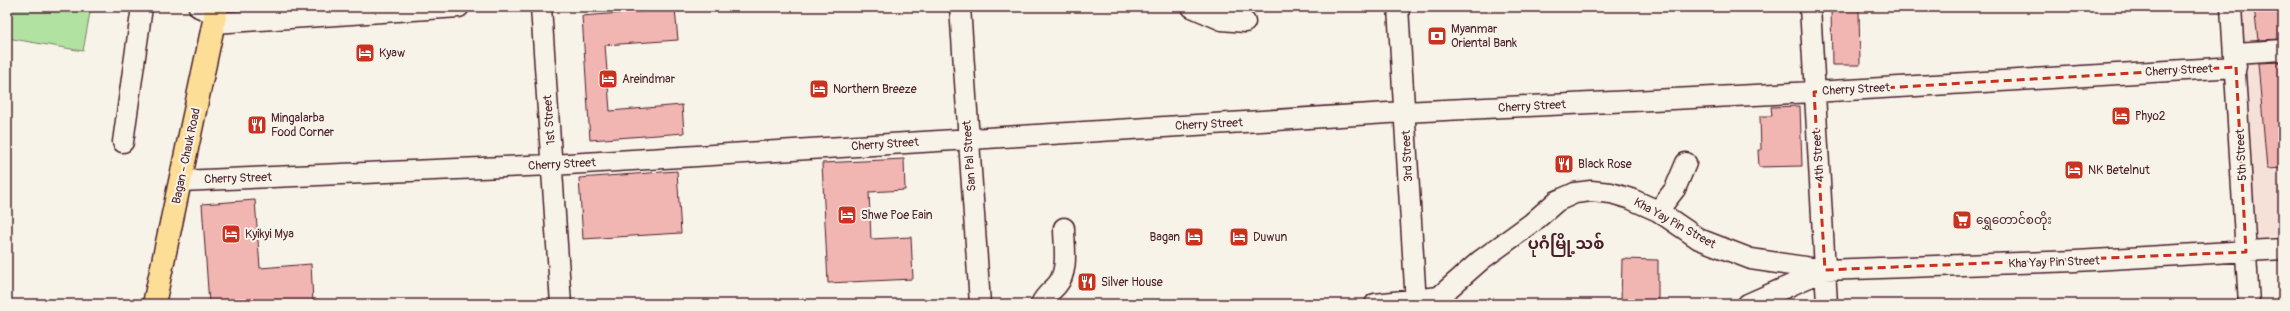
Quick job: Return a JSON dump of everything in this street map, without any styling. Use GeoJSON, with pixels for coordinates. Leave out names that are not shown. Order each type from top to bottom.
{"type":"FeatureCollection","features":[{"type":"Feature","properties":{"kind":"main road","name":"Bagan - Chauk Road"},"geometry":{"type":"LineString","coordinates":[[154,304],[181,181],[211,13]]}},
{"type":"Feature","properties":{"kind":"street"},"geometry":{"type":"LineString","coordinates":[[123,142],[142,7]]}},
{"type":"Feature","properties":{"kind":"street"},"geometry":{"type":"LineString","coordinates":[[211,13],[459,7]]}},
{"type":"Feature","properties":{"kind":"street","name":"1st Street"},"geometry":{"type":"LineString","coordinates":[[541,7],[561,304]]}},
{"type":"Feature","properties":{"kind":"street","name":"San Pal Street"},"geometry":{"type":"LineString","coordinates":[[960,7],[967,139],[980,304]]}},
{"type":"Feature","properties":{"kind":"street"},"geometry":{"type":"LineString","coordinates":[[1192,7],[1222,20],[1245,22]]}},
{"type":"Feature","properties":{"kind":"street","name":"3rd Street"},"geometry":{"type":"LineString","coordinates":[[1398,7],[1416,302]]}},
{"type":"Feature","properties":{"kind":"street","name":"4th Street"},"geometry":{"type":"LineString","coordinates":[[1810,7],[1827,304]]}},
{"type":"Feature","properties":{"kind":"street","name":"5th Street"},"geometry":{"type":"LineString","coordinates":[[2231,7],[2236,60],[2249,304]]}},
{"type":"Feature","properties":{"kind":"street","name":"Cherry Street"},"geometry":{"type":"LineString","coordinates":[[181,181],[552,165],[1404,112],[1814,92],[2236,60],[2283,50]]}},
{"type":"Feature","properties":{"kind":"street"},"geometry":{"type":"LineString","coordinates":[[1658,211],[1675,189],[1686,163]]}},
{"type":"Feature","properties":{"kind":"street","name":"Kha Yay Pin Street"},"geometry":{"type":"LineString","coordinates":[[1376,304],[1445,300],[1481,260],[1532,223],[1557,201],[1576,193],[1611,193],[1631,198],[1658,211],[1699,239],[1751,259],[1785,266],[1825,270],[2246,252],[2283,249]]}},
{"type":"Feature","properties":{"kind":"street"},"geometry":{"type":"LineString","coordinates":[[1041,304],[1044,298],[1058,284],[1064,272],[1064,228]]}},
{"type":"Feature","properties":{"kind":"street","name":"Kha Yay Pin Street"},"geometry":{"type":"LineString","coordinates":[[1748,304],[1825,270]]}},
{"type":"Feature","properties":{"kind":"highlighted area"},"geometry":{"type":"Polygon","coordinates":[[[2236,67],[2246,252],[1825,270],[1814,92],[2236,67]]]}},
{"type":"Feature","properties":{"kind":"shaded area"},"geometry":{"type":"Polygon","coordinates":[[[2238,7],[2283,7],[2283,236],[2254,239],[2238,7]]]}},
{"type":"Feature","properties":{"kind":"green space"},"geometry":{"type":"Polygon","coordinates":[[[7,7],[91,7],[83,51],[7,38],[7,7]]]}},
{"type":"Feature","properties":{"kind":"building"},"geometry":{"type":"Polygon","coordinates":[[[1831,7],[1859,7],[1860,65],[1832,65],[1831,7]]]}},
{"type":"Feature","properties":{"kind":"building"},"geometry":{"type":"Polygon","coordinates":[[[2254,7],[2283,7],[2283,39],[2258,40],[2254,7]]]}},
{"type":"Feature","properties":{"kind":"building"},"geometry":{"type":"Polygon","coordinates":[[[675,9],[678,40],[605,45],[610,111],[682,105],[684,133],[590,140],[582,16],[675,9]]]}},
{"type":"Feature","properties":{"kind":"building"},"geometry":{"type":"Polygon","coordinates":[[[2283,62],[2283,168],[2267,169],[2258,63],[2283,62]]]}},
{"type":"Feature","properties":{"kind":"building"},"geometry":{"type":"Polygon","coordinates":[[[1800,106],[1802,166],[1759,167],[1758,150],[1761,150],[1760,116],[1772,116],[1771,107],[1800,106]]]}},
{"type":"Feature","properties":{"kind":"building","name":"Shwe Poe Eain"},"geometry":{"type":"Polygon","coordinates":[[[904,159],[905,190],[869,192],[871,239],[911,237],[913,279],[828,283],[822,163],[904,159]]]}},
{"type":"Feature","properties":{"kind":"building"},"geometry":{"type":"Polygon","coordinates":[[[677,171],[681,233],[583,239],[579,178],[677,171]]]}},
{"type":"Feature","properties":{"kind":"building","name":"Kyikyi Mya"},"geometry":{"type":"Polygon","coordinates":[[[255,200],[260,268],[311,264],[313,302],[209,304],[202,204],[255,200]]]}},
{"type":"Feature","properties":{"kind":"building"},"geometry":{"type":"Polygon","coordinates":[[[1622,259],[1658,260],[1658,304],[1621,304],[1622,259]]]}},
{"type":"Feature","properties":{"kind":"place","name":"Myanmar Oriental Bank"},"geometry":{"type":"Point","coordinates":[1437,36]}},
{"type":"Feature","properties":{"kind":"place","name":"Kyaw"},"geometry":{"type":"Point","coordinates":[365,53]}},
{"type":"Feature","properties":{"kind":"place","name":"Areindmar"},"geometry":{"type":"Point","coordinates":[608,79]}},
{"type":"Feature","properties":{"kind":"place","name":"Northern Breeze"},"geometry":{"type":"Point","coordinates":[819,89]}},
{"type":"Feature","properties":{"kind":"place","name":"Phyo2"},"geometry":{"type":"Point","coordinates":[2121,116]}},
{"type":"Feature","properties":{"kind":"place","name":"Mingalarba Food Corner"},"geometry":{"type":"Point","coordinates":[257,125]}},
{"type":"Feature","properties":{"kind":"place","name":"Black Rose"},"geometry":{"type":"Point","coordinates":[1564,164]}},
{"type":"Feature","properties":{"kind":"place","name":"NK Betelnut"},"geometry":{"type":"Point","coordinates":[2074,170]}},
{"type":"Feature","properties":{"kind":"place","name":"Shwe Poe Eain"},"geometry":{"type":"Point","coordinates":[847,215]}},
{"type":"Feature","properties":{"kind":"place","name":"ရွှေတောင်စတိုး"},"geometry":{"type":"Point","coordinates":[1962,220]}},
{"type":"Feature","properties":{"kind":"place","name":"Kyikyi Mya"},"geometry":{"type":"Point","coordinates":[231,234]}},
{"type":"Feature","properties":{"kind":"place","name":"Bagan"},"geometry":{"type":"Point","coordinates":[1194,237]}},
{"type":"Feature","properties":{"kind":"place","name":"Duwun"},"geometry":{"type":"Point","coordinates":[1239,237]}},
{"type":"Feature","properties":{"kind":"place","name":"Silver House"},"geometry":{"type":"Point","coordinates":[1087,282]}},
{"type":"Feature","properties":{"kind":"district","name":"ပုဂံမြို့သစ်"},"geometry":{"type":"Point","coordinates":[1566,243]}}]}
